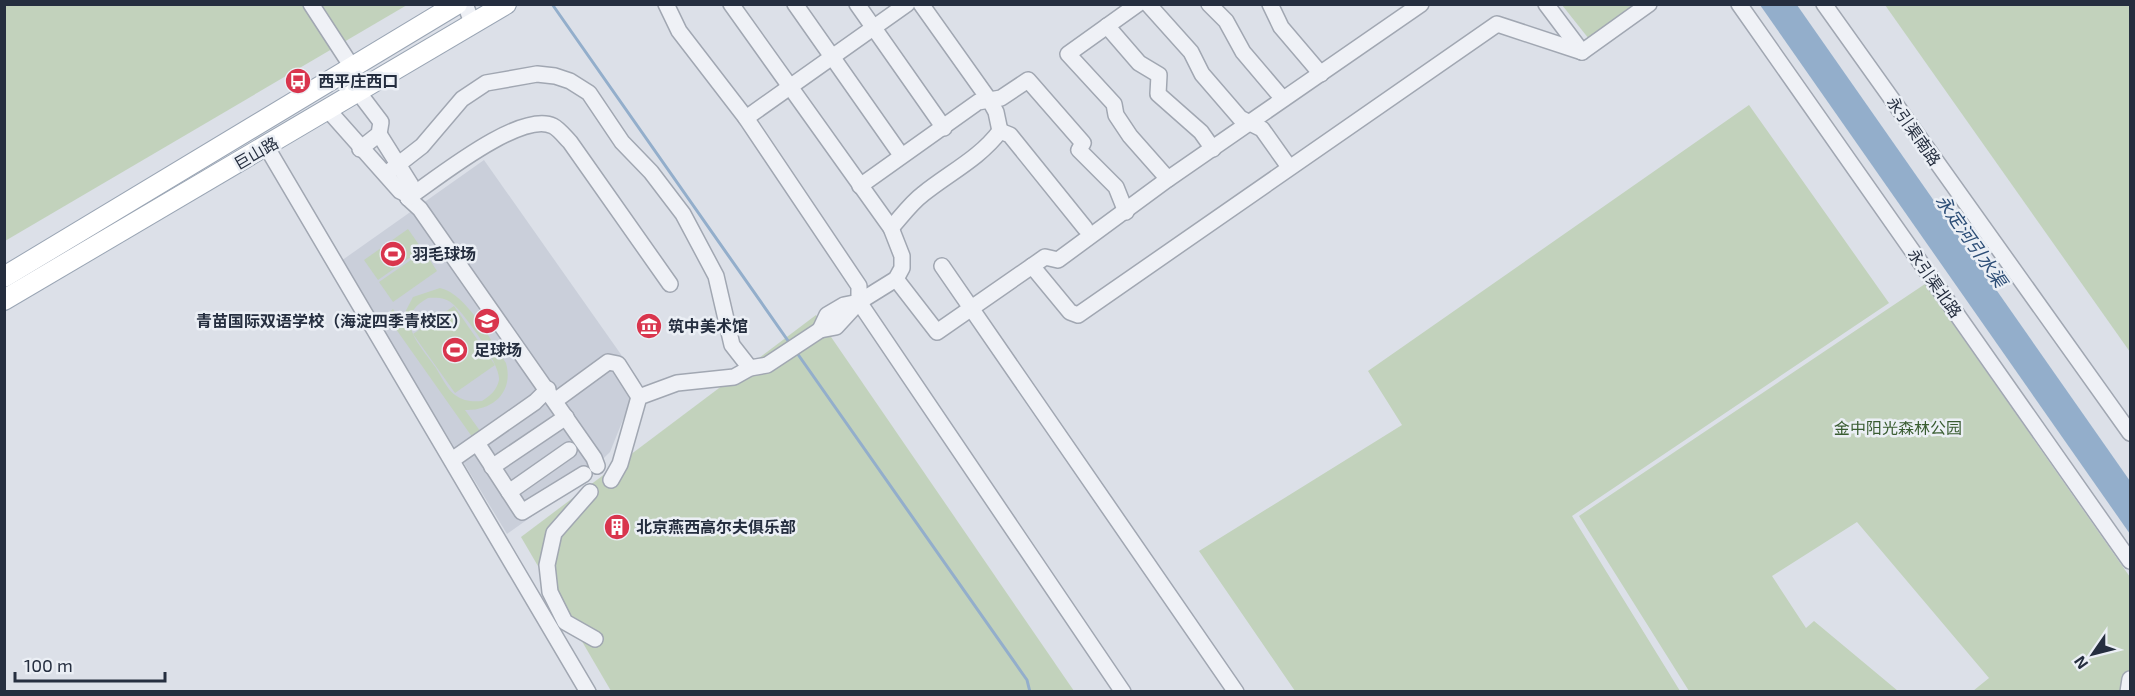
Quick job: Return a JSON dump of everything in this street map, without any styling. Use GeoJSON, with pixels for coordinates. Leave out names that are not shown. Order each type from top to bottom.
{"type":"FeatureCollection","features":[{"type":"Feature","properties":{"kind":"main road","name":"巨山路"},"geometry":{"type":"LineString","coordinates":[[4,277],[352,67],[436,10],[458,4]]}},
{"type":"Feature","properties":{"kind":"main road","name":"巨山路"},"geometry":{"type":"LineString","coordinates":[[4,300],[329,111],[505,5]]}},
{"type":"Feature","properties":{"kind":"street"},"geometry":{"type":"LineString","coordinates":[[311,4],[352,67]]}},
{"type":"Feature","properties":{"kind":"street"},"geometry":{"type":"LineString","coordinates":[[465,4],[473,25]]}},
{"type":"Feature","properties":{"kind":"street"},"geometry":{"type":"LineString","coordinates":[[666,4],[679,31],[746,118],[859,286],[859,302],[1123,692]]}},
{"type":"Feature","properties":{"kind":"street"},"geometry":{"type":"LineString","coordinates":[[639,397],[676,383],[734,377],[750,368],[767,365],[820,330],[827,315],[844,304],[859,302],[896,279],[902,268],[902,256],[891,228],[731,4]]}},
{"type":"Feature","properties":{"kind":"street"},"geometry":{"type":"LineString","coordinates":[[795,4],[901,155]]}},
{"type":"Feature","properties":{"kind":"street"},"geometry":{"type":"LineString","coordinates":[[857,4],[944,128]]}},
{"type":"Feature","properties":{"kind":"street"},"geometry":{"type":"LineString","coordinates":[[746,118],[907,4]]}},
{"type":"Feature","properties":{"kind":"street"},"geometry":{"type":"LineString","coordinates":[[921,4],[990,100],[996,112],[1000,131]]}},
{"type":"Feature","properties":{"kind":"street"},"geometry":{"type":"LineString","coordinates":[[1138,4],[1068,54],[1114,104],[1116,115],[1130,136],[1168,179]]}},
{"type":"Feature","properties":{"kind":"street"},"geometry":{"type":"LineString","coordinates":[[1148,4],[1191,52],[1202,74],[1217,92],[1240,118],[1262,129],[1289,167]]}},
{"type":"Feature","properties":{"kind":"street"},"geometry":{"type":"LineString","coordinates":[[1209,4],[1226,21],[1243,52],[1283,99]]}},
{"type":"Feature","properties":{"kind":"street"},"geometry":{"type":"LineString","coordinates":[[1269,4],[1281,27],[1321,74]]}},
{"type":"Feature","properties":{"kind":"street"},"geometry":{"type":"LineString","coordinates":[[896,279],[937,332],[1045,257],[1058,260],[1168,179],[1251,124],[1283,99],[1421,4]]}},
{"type":"Feature","properties":{"kind":"street"},"geometry":{"type":"LineString","coordinates":[[1546,4],[1582,52]]}},
{"type":"Feature","properties":{"kind":"street"},"geometry":{"type":"LineString","coordinates":[[1582,52],[1649,4]]}},
{"type":"Feature","properties":{"kind":"street","name":"永引渠北路"},"geometry":{"type":"LineString","coordinates":[[1739,4],[2130,561]]}},
{"type":"Feature","properties":{"kind":"street","name":"永引渠南路"},"geometry":{"type":"LineString","coordinates":[[1824,4],[2130,434]]}},
{"type":"Feature","properties":{"kind":"street"},"geometry":{"type":"LineString","coordinates":[[1032,266],[1070,312],[1078,315],[1497,24],[1582,52]]}},
{"type":"Feature","properties":{"kind":"street"},"geometry":{"type":"LineString","coordinates":[[1107,26],[1138,63],[1159,75],[1158,94],[1201,132],[1213,149]]}},
{"type":"Feature","properties":{"kind":"street"},"geometry":{"type":"LineString","coordinates":[[392,169],[422,146],[462,99],[486,83],[537,74],[570,81],[589,93],[622,142],[651,172],[683,214],[716,276],[732,345],[750,368]]}},
{"type":"Feature","properties":{"kind":"street"},"geometry":{"type":"LineString","coordinates":[[860,186],[978,102],[1001,98],[1028,80],[1083,143],[1079,150],[1116,188],[1126,212]]}},
{"type":"Feature","properties":{"kind":"street"},"geometry":{"type":"LineString","coordinates":[[359,93],[381,122],[379,134],[392,169]]}},
{"type":"Feature","properties":{"kind":"street"},"geometry":{"type":"LineString","coordinates":[[329,111],[356,141],[360,149],[392,169],[411,185],[408,198]]}},
{"type":"Feature","properties":{"kind":"street"},"geometry":{"type":"LineString","coordinates":[[408,198],[506,132],[530,124],[552,126],[570,142],[670,284]]}},
{"type":"Feature","properties":{"kind":"street"},"geometry":{"type":"LineString","coordinates":[[1000,131],[1010,135],[1085,228]]}},
{"type":"Feature","properties":{"kind":"street"},"geometry":{"type":"LineString","coordinates":[[891,228],[921,196],[964,165],[1000,131]]}},
{"type":"Feature","properties":{"kind":"street"},"geometry":{"type":"LineString","coordinates":[[360,149],[379,134]]}},
{"type":"Feature","properties":{"kind":"street"},"geometry":{"type":"LineString","coordinates":[[266,146],[588,692]]}},
{"type":"Feature","properties":{"kind":"street"},"geometry":{"type":"LineString","coordinates":[[408,198],[420,209],[552,394],[594,458],[583,483],[590,492],[597,494],[605,491],[620,464],[639,397],[618,364],[608,362],[552,394],[535,402],[452,460]]}},
{"type":"Feature","properties":{"kind":"street"},"geometry":{"type":"LineString","coordinates":[[942,266],[1236,692]]}},
{"type":"Feature","properties":{"kind":"street"},"geometry":{"type":"LineString","coordinates":[[492,467],[566,417]]}},
{"type":"Feature","properties":{"kind":"street"},"geometry":{"type":"LineString","coordinates":[[477,443],[522,512],[590,470],[608,471],[611,480]]}},
{"type":"Feature","properties":{"kind":"street"},"geometry":{"type":"LineString","coordinates":[[509,492],[569,450]]}},
{"type":"Feature","properties":{"kind":"street"},"geometry":{"type":"LineString","coordinates":[[590,492],[554,533],[547,565],[550,592],[565,622],[595,639]]}},
{"type":"Feature","properties":{"kind":"street"},"geometry":{"type":"LineString","coordinates":[[2128,692],[2130,679]]}},
{"type":"Feature","properties":{"kind":"shaded area","name":"青苗国际双语学校（海淀四季青校区）"},"geometry":{"type":"Polygon","coordinates":[[[484,160],[639,380],[610,452],[576,485],[507,534],[341,261],[484,160]]]}},
{"type":"Feature","properties":{"kind":"green space"},"geometry":{"type":"Polygon","coordinates":[[[5,4],[407,5],[5,241],[5,4]]]}},
{"type":"Feature","properties":{"kind":"green space"},"geometry":{"type":"Polygon","coordinates":[[[1562,5],[1637,5],[1589,39],[1562,5]]]}},
{"type":"Feature","properties":{"kind":"green space"},"geometry":{"type":"Polygon","coordinates":[[[1885,5],[2130,5],[2130,352],[1885,5]]]}},
{"type":"Feature","properties":{"kind":"green space"},"geometry":{"type":"Polygon","coordinates":[[[1749,105],[1889,303],[1572,516],[1680,691],[1295,691],[1199,551],[1402,425],[1368,371],[1749,105]]]}},
{"type":"Feature","properties":{"kind":"green space","name":"羽毛球场"},"geometry":{"type":"Polygon","coordinates":[[[408,229],[422,249],[378,280],[364,260],[408,229]]]}},
{"type":"Feature","properties":{"kind":"green space"},"geometry":{"type":"Polygon","coordinates":[[[424,251],[437,271],[393,302],[379,282],[424,251]]]}},
{"type":"Feature","properties":{"kind":"green space","name":"金中阳光森林公园"},"geometry":{"type":"Polygon","coordinates":[[[1925,284],[2130,577],[2130,675],[2122,691],[1973,691],[1989,678],[1857,522],[1772,576],[1806,628],[1814,621],[1898,691],[1689,691],[1579,516],[1925,284]]]}},
{"type":"Feature","properties":{"kind":"green space"},"geometry":{"type":"Polygon","coordinates":[[[440,288],[450,292],[477,319],[506,363],[507,383],[499,398],[484,407],[465,410],[483,435],[475,441],[386,315],[393,309],[401,320],[413,297],[440,288]],[[428,298],[411,314],[412,332],[452,392],[464,400],[482,401],[493,392],[499,380],[489,353],[454,305],[445,299],[428,298]]]}},
{"type":"Feature","properties":{"kind":"green space","name":"足球场"},"geometry":{"type":"Polygon","coordinates":[[[454,306],[495,365],[455,393],[413,334],[454,306]]]}},
{"type":"Feature","properties":{"kind":"green space"},"geometry":{"type":"Polygon","coordinates":[[[816,315],[1074,691],[611,691],[521,537],[816,315]]]}},
{"type":"Feature","properties":{"kind":"water"},"geometry":{"type":"Polygon","coordinates":[[[1760,5],[1797,5],[2130,481],[2130,534],[1760,5]]]}},
{"type":"Feature","properties":{"kind":"waterway"},"geometry":{"type":"LineString","coordinates":[[552,4],[791,345]]}},
{"type":"Feature","properties":{"kind":"waterway"},"geometry":{"type":"LineString","coordinates":[[797,353],[1027,680],[1030,692]]}},
{"type":"Feature","properties":{"kind":"place","name":"西平庄西口"},"geometry":{"type":"Point","coordinates":[298,81]}},
{"type":"Feature","properties":{"kind":"place","name":"羽毛球场"},"geometry":{"type":"Point","coordinates":[393,254]}},
{"type":"Feature","properties":{"kind":"place","name":"青苗国际双语学校（海淀四季青校区）"},"geometry":{"type":"Point","coordinates":[487,321]}},
{"type":"Feature","properties":{"kind":"place","name":"筑中美术馆"},"geometry":{"type":"Point","coordinates":[649,326]}},
{"type":"Feature","properties":{"kind":"place","name":"足球场"},"geometry":{"type":"Point","coordinates":[455,350]}},
{"type":"Feature","properties":{"kind":"place","name":"北京燕西高尔夫俱乐部"},"geometry":{"type":"Point","coordinates":[617,527]}},
{"type":"Feature","properties":{"kind":"water label","name":"永定河引水渠"},"geometry":{"type":"Point","coordinates":[1971,241]}}]}
